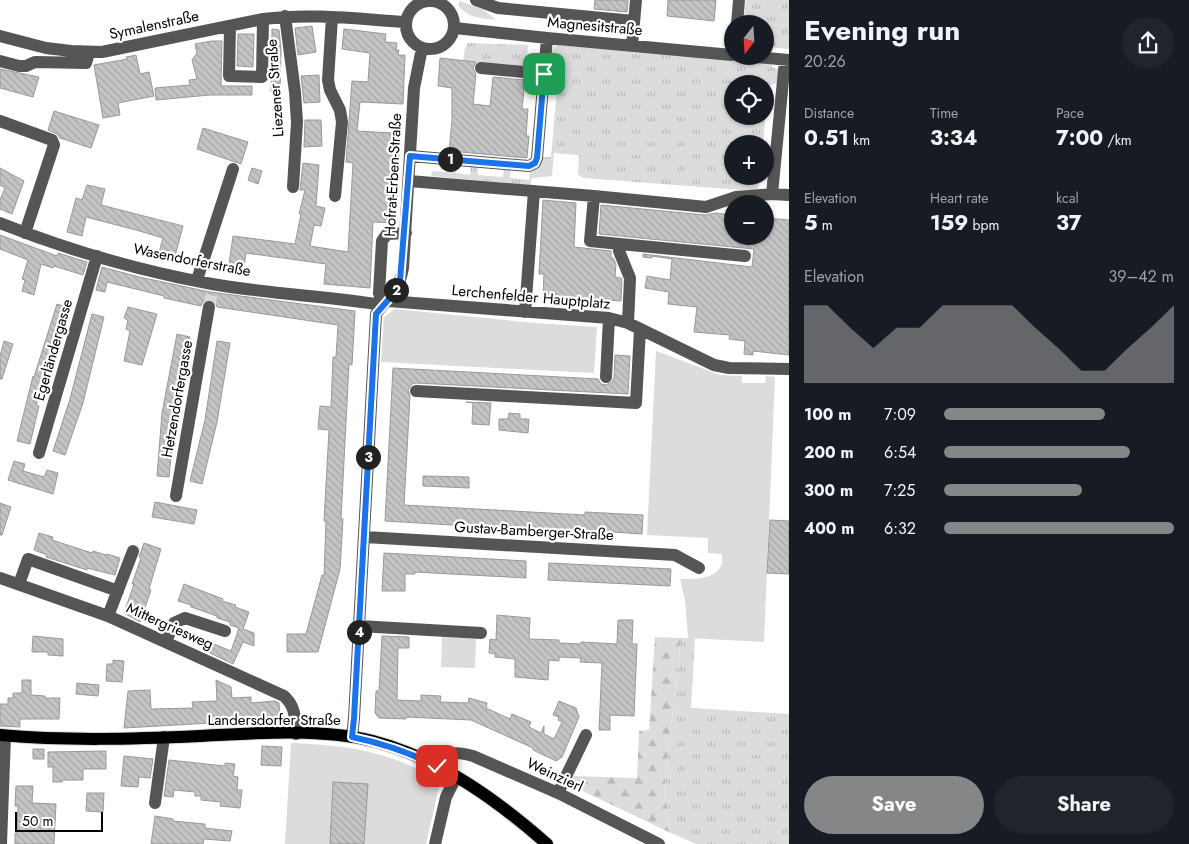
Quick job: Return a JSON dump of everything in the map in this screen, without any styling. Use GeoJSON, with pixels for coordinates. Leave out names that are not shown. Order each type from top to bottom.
{"type":"FeatureCollection","features":[{"type":"Feature","properties":{"kind":"main road","name":"Landersdorfer Straße"},"geometry":{"type":"LineString","coordinates":[[3,735],[34,738],[117,739],[296,734],[352,737],[374,741],[402,750],[456,777],[490,799],[547,844]]}},
{"type":"Feature","properties":{"kind":"street"},"geometry":{"type":"LineString","coordinates":[[476,0],[498,8],[634,21]]}},
{"type":"Feature","properties":{"kind":"street"},"geometry":{"type":"LineString","coordinates":[[632,46],[636,0]]}},
{"type":"Feature","properties":{"kind":"street"},"geometry":{"type":"LineString","coordinates":[[738,15],[739,0]]}},
{"type":"Feature","properties":{"kind":"street"},"geometry":{"type":"LineString","coordinates":[[425,1],[449,3],[455,28],[451,38],[443,46],[433,49],[422,48],[413,42],[407,33],[406,22],[409,13],[416,5],[425,1]]}},
{"type":"Feature","properties":{"kind":"street","name":"Symalenstraße"},"geometry":{"type":"LineString","coordinates":[[0,36],[46,48],[89,53],[117,50],[285,16],[406,22]]}},
{"type":"Feature","properties":{"kind":"street","name":"Liezener Straße"},"geometry":{"type":"LineString","coordinates":[[285,16],[295,92],[296,122],[293,187]]}},
{"type":"Feature","properties":{"kind":"street"},"geometry":{"type":"LineString","coordinates":[[332,17],[328,80],[330,90],[340,110],[342,122],[335,196]]}},
{"type":"Feature","properties":{"kind":"street"},"geometry":{"type":"LineString","coordinates":[[230,26],[229,76],[262,77],[263,19]]}},
{"type":"Feature","properties":{"kind":"street","name":"Magnesitstraße"},"geometry":{"type":"LineString","coordinates":[[455,28],[724,54]]}},
{"type":"Feature","properties":{"kind":"street"},"geometry":{"type":"LineString","coordinates":[[410,156],[529,166],[535,163],[537,158],[547,38]]}},
{"type":"Feature","properties":{"kind":"street","name":"Hofrat-Erben-Straße"},"geometry":{"type":"LineString","coordinates":[[385,303],[395,292],[400,281],[406,233],[414,88],[422,48]]}},
{"type":"Feature","properties":{"kind":"street"},"geometry":{"type":"LineString","coordinates":[[0,61],[18,66],[26,66],[35,62],[86,63],[89,53]]}},
{"type":"Feature","properties":{"kind":"street"},"geometry":{"type":"LineString","coordinates":[[772,194],[787,60],[774,59]]}},
{"type":"Feature","properties":{"kind":"street"},"geometry":{"type":"LineString","coordinates":[[481,68],[544,74]]}},
{"type":"Feature","properties":{"kind":"street"},"geometry":{"type":"LineString","coordinates":[[0,121],[52,140],[54,145],[26,233]]}},
{"type":"Feature","properties":{"kind":"street"},"geometry":{"type":"LineString","coordinates":[[197,280],[233,168]]}},
{"type":"Feature","properties":{"kind":"street"},"geometry":{"type":"LineString","coordinates":[[409,181],[534,190],[706,207],[736,197],[772,194],[789,196]]}},
{"type":"Feature","properties":{"kind":"street"},"geometry":{"type":"LineString","coordinates":[[525,312],[534,190]]}},
{"type":"Feature","properties":{"kind":"street"},"geometry":{"type":"LineString","coordinates":[[594,196],[590,241],[745,256]]}},
{"type":"Feature","properties":{"kind":"street","name":"Wasendorferstraße"},"geometry":{"type":"LineString","coordinates":[[0,223],[97,256],[197,280],[213,288],[385,303]]}},
{"type":"Feature","properties":{"kind":"street"},"geometry":{"type":"LineString","coordinates":[[352,737],[365,537],[376,314],[385,303],[379,293],[382,241],[387,234],[406,233]]}},
{"type":"Feature","properties":{"kind":"street"},"geometry":{"type":"LineString","coordinates":[[620,244],[619,250],[630,278],[628,323]]}},
{"type":"Feature","properties":{"kind":"street","name":"Egerländergasse"},"geometry":{"type":"LineString","coordinates":[[39,453],[97,256]]}},
{"type":"Feature","properties":{"kind":"street","name":"Lerchenfelder Hauptplatz"},"geometry":{"type":"LineString","coordinates":[[385,303],[609,318],[628,323],[714,365],[729,368],[789,369]]}},
{"type":"Feature","properties":{"kind":"street","name":"Hetzendorfergasse"},"geometry":{"type":"LineString","coordinates":[[176,496],[209,307]]}},
{"type":"Feature","properties":{"kind":"street"},"geometry":{"type":"LineString","coordinates":[[606,376],[609,318]]}},
{"type":"Feature","properties":{"kind":"street"},"geometry":{"type":"LineString","coordinates":[[416,391],[636,403],[640,329]]}},
{"type":"Feature","properties":{"kind":"street","name":"Gustav-Bamberger-Straße"},"geometry":{"type":"LineString","coordinates":[[365,537],[675,555],[699,568]]}},
{"type":"Feature","properties":{"kind":"street"},"geometry":{"type":"LineString","coordinates":[[108,616],[133,552]]}},
{"type":"Feature","properties":{"kind":"street"},"geometry":{"type":"LineString","coordinates":[[19,584],[28,559],[118,592]]}},
{"type":"Feature","properties":{"kind":"street","name":"Mittergriesweg"},"geometry":{"type":"LineString","coordinates":[[0,578],[108,616],[284,696],[291,702],[294,711],[296,734]]}},
{"type":"Feature","properties":{"kind":"street"},"geometry":{"type":"LineString","coordinates":[[166,642],[174,623],[185,618],[225,631]]}},
{"type":"Feature","properties":{"kind":"street"},"geometry":{"type":"LineString","coordinates":[[359,626],[432,634],[462,635],[481,633]]}},
{"type":"Feature","properties":{"kind":"street"},"geometry":{"type":"LineString","coordinates":[[558,793],[586,734]]}},
{"type":"Feature","properties":{"kind":"street"},"geometry":{"type":"LineString","coordinates":[[1,844],[3,735]]}},
{"type":"Feature","properties":{"kind":"street"},"geometry":{"type":"LineString","coordinates":[[155,803],[164,737]]}},
{"type":"Feature","properties":{"kind":"street","name":"Weinzierl"},"geometry":{"type":"LineString","coordinates":[[437,766],[450,754],[459,752],[474,756],[558,793],[659,844]]}},
{"type":"Feature","properties":{"kind":"street"},"geometry":{"type":"LineString","coordinates":[[435,844],[446,796],[456,777]]}},
{"type":"Feature","properties":{"kind":"green space"},"geometry":{"type":"Polygon","coordinates":[[[746,0],[789,0],[789,49],[774,48],[774,15],[744,15],[746,0]]]}},
{"type":"Feature","properties":{"kind":"green space"},"geometry":{"type":"Polygon","coordinates":[[[460,1],[484,10],[496,20],[470,15],[461,9],[458,4],[460,1]]]}},
{"type":"Feature","properties":{"kind":"green space"},"geometry":{"type":"Polygon","coordinates":[[[468,43],[528,45],[526,67],[463,61],[465,48],[468,43]]]}},
{"type":"Feature","properties":{"kind":"green space"},"geometry":{"type":"Polygon","coordinates":[[[558,45],[724,59],[724,65],[771,65],[779,70],[779,82],[774,84],[774,75],[724,75],[724,125],[765,125],[764,135],[724,135],[724,185],[759,185],[758,189],[741,190],[583,178],[578,174],[579,155],[554,153],[552,176],[532,178],[530,185],[431,176],[432,171],[449,172],[450,164],[457,164],[456,173],[470,175],[471,166],[478,166],[478,175],[503,177],[504,168],[511,169],[510,178],[529,180],[530,171],[542,157],[551,157],[560,55],[551,54],[554,46],[558,45]]]}},
{"type":"Feature","properties":{"kind":"green space"},"geometry":{"type":"Polygon","coordinates":[[[395,309],[534,323],[597,327],[594,373],[381,362],[384,317],[395,309]]]}},
{"type":"Feature","properties":{"kind":"green space"},"geometry":{"type":"Polygon","coordinates":[[[656,351],[720,375],[742,376],[742,383],[765,383],[766,376],[775,377],[764,642],[688,638],[685,600],[680,579],[703,578],[713,574],[722,565],[722,554],[708,553],[708,538],[647,535],[656,351]]]}},
{"type":"Feature","properties":{"kind":"green space"},"geometry":{"type":"Polygon","coordinates":[[[442,637],[476,639],[475,668],[441,667],[442,637]]]}},
{"type":"Feature","properties":{"kind":"green space"},"geometry":{"type":"Polygon","coordinates":[[[655,637],[681,638],[665,780],[666,807],[671,833],[568,784],[571,776],[637,778],[639,731],[649,730],[655,637]]]}},
{"type":"Feature","properties":{"kind":"green space"},"geometry":{"type":"Polygon","coordinates":[[[681,638],[695,638],[691,708],[789,714],[789,844],[696,844],[671,833],[666,807],[665,780],[681,638]]]}},
{"type":"Feature","properties":{"kind":"green space"},"geometry":{"type":"Polygon","coordinates":[[[291,743],[338,746],[368,752],[398,761],[432,776],[439,787],[426,844],[285,844],[291,743]]]}},
{"type":"Feature","properties":{"kind":"building"},"geometry":{"type":"Polygon","coordinates":[[[595,0],[628,0],[627,12],[594,9],[595,0]]]}},
{"type":"Feature","properties":{"kind":"building"},"geometry":{"type":"Polygon","coordinates":[[[668,0],[716,0],[714,21],[667,16],[668,0]]]}},
{"type":"Feature","properties":{"kind":"building"},"geometry":{"type":"Polygon","coordinates":[[[312,26],[316,52],[298,55],[295,28],[312,26]]]}},
{"type":"Feature","properties":{"kind":"building"},"geometry":{"type":"Polygon","coordinates":[[[272,29],[279,30],[281,49],[280,92],[271,92],[272,29]]]}},
{"type":"Feature","properties":{"kind":"building"},"geometry":{"type":"Polygon","coordinates":[[[344,29],[386,34],[385,42],[397,43],[396,50],[399,50],[398,55],[405,55],[403,104],[360,102],[357,131],[392,133],[390,155],[399,155],[396,223],[373,222],[370,288],[324,284],[326,264],[246,253],[243,273],[228,271],[233,236],[295,244],[301,214],[299,214],[305,190],[300,190],[303,163],[319,165],[316,206],[325,208],[321,226],[314,225],[310,246],[348,252],[353,163],[346,162],[352,81],[368,82],[370,53],[342,49],[344,29]]]}},
{"type":"Feature","properties":{"kind":"building"},"geometry":{"type":"Polygon","coordinates":[[[238,34],[254,34],[253,67],[237,66],[238,34]]]}},
{"type":"Feature","properties":{"kind":"building"},"geometry":{"type":"Polygon","coordinates":[[[222,41],[221,86],[252,86],[252,95],[210,95],[156,100],[155,88],[190,85],[189,80],[197,79],[192,60],[197,53],[195,44],[222,41]]]}},
{"type":"Feature","properties":{"kind":"building"},"geometry":{"type":"Polygon","coordinates":[[[136,55],[140,74],[149,72],[154,96],[118,103],[120,115],[103,118],[94,65],[127,59],[126,57],[136,55]]]}},
{"type":"Feature","properties":{"kind":"building"},"geometry":{"type":"Polygon","coordinates":[[[440,58],[476,62],[473,68],[476,74],[473,104],[490,106],[493,77],[525,80],[522,109],[528,109],[526,136],[529,136],[527,158],[449,151],[452,121],[452,88],[438,86],[440,58]]]}},
{"type":"Feature","properties":{"kind":"building"},"geometry":{"type":"Polygon","coordinates":[[[0,69],[39,77],[33,97],[0,88],[0,69]]]}},
{"type":"Feature","properties":{"kind":"building"},"geometry":{"type":"Polygon","coordinates":[[[319,75],[320,102],[304,103],[301,76],[319,75]]]}},
{"type":"Feature","properties":{"kind":"building"},"geometry":{"type":"Polygon","coordinates":[[[54,111],[99,125],[91,148],[60,138],[57,134],[48,130],[54,111]]]}},
{"type":"Feature","properties":{"kind":"building"},"geometry":{"type":"Polygon","coordinates":[[[305,120],[321,120],[322,146],[304,147],[305,120]]]}},
{"type":"Feature","properties":{"kind":"building"},"geometry":{"type":"Polygon","coordinates":[[[203,128],[248,142],[241,164],[197,149],[203,128]]]}},
{"type":"Feature","properties":{"kind":"building"},"geometry":{"type":"Polygon","coordinates":[[[0,168],[24,181],[12,214],[0,209],[0,200],[5,188],[0,185],[0,168]]]}},
{"type":"Feature","properties":{"kind":"building"},"geometry":{"type":"Polygon","coordinates":[[[252,168],[262,171],[258,184],[248,180],[252,168]]]}},
{"type":"Feature","properties":{"kind":"building"},"geometry":{"type":"Polygon","coordinates":[[[87,185],[105,189],[101,205],[183,226],[174,260],[158,256],[163,238],[136,230],[86,217],[82,236],[67,232],[76,198],[82,200],[87,185]]]}},
{"type":"Feature","properties":{"kind":"building"},"geometry":{"type":"Polygon","coordinates":[[[543,200],[576,203],[574,247],[611,251],[611,258],[613,258],[616,264],[615,277],[622,279],[621,301],[543,296],[544,274],[539,274],[543,200]]]}},
{"type":"Feature","properties":{"kind":"building"},"geometry":{"type":"Polygon","coordinates":[[[601,205],[705,215],[715,213],[724,214],[724,245],[774,245],[774,219],[789,220],[789,355],[753,351],[753,355],[744,354],[745,341],[729,339],[730,335],[694,332],[697,307],[668,304],[669,292],[645,288],[647,276],[670,280],[672,259],[652,256],[652,258],[643,257],[643,254],[752,267],[754,249],[599,234],[601,205]]]}},
{"type":"Feature","properties":{"kind":"building"},"geometry":{"type":"Polygon","coordinates":[[[0,235],[57,256],[58,253],[87,262],[83,275],[41,264],[34,295],[22,291],[25,280],[22,279],[28,260],[0,249],[0,235]]]}},
{"type":"Feature","properties":{"kind":"building"},"geometry":{"type":"Polygon","coordinates":[[[102,267],[210,292],[355,311],[352,365],[349,364],[340,569],[318,652],[287,652],[287,634],[306,634],[322,575],[324,576],[326,521],[324,521],[329,430],[318,429],[320,406],[331,407],[333,357],[336,357],[338,325],[217,307],[215,301],[210,299],[203,301],[201,306],[107,282],[105,292],[96,290],[102,267]]]}},
{"type":"Feature","properties":{"kind":"building"},"geometry":{"type":"Polygon","coordinates":[[[57,304],[69,308],[36,405],[39,406],[30,444],[17,441],[33,376],[57,304]]]}},
{"type":"Feature","properties":{"kind":"building"},"geometry":{"type":"Polygon","coordinates":[[[128,307],[157,314],[142,365],[124,361],[130,331],[126,329],[128,320],[124,318],[128,307]]]}},
{"type":"Feature","properties":{"kind":"building"},"geometry":{"type":"Polygon","coordinates":[[[92,314],[104,317],[83,403],[65,455],[53,451],[70,399],[92,314]]]}},
{"type":"Feature","properties":{"kind":"building"},"geometry":{"type":"Polygon","coordinates":[[[177,334],[190,337],[175,415],[169,477],[157,476],[162,413],[177,334]]]}},
{"type":"Feature","properties":{"kind":"building"},"geometry":{"type":"Polygon","coordinates":[[[4,341],[13,344],[2,379],[0,379],[0,356],[4,341]]]}},
{"type":"Feature","properties":{"kind":"building"},"geometry":{"type":"Polygon","coordinates":[[[217,341],[230,343],[217,422],[202,484],[190,481],[205,420],[217,341]]]}},
{"type":"Feature","properties":{"kind":"building"},"geometry":{"type":"Polygon","coordinates":[[[615,355],[630,356],[628,394],[412,384],[408,390],[410,396],[404,505],[585,515],[585,512],[643,515],[642,534],[584,530],[584,533],[385,521],[393,368],[598,379],[601,384],[606,385],[612,382],[614,378],[615,355]]]}},
{"type":"Feature","properties":{"kind":"building"},"geometry":{"type":"Polygon","coordinates":[[[466,402],[491,403],[489,425],[472,424],[473,403],[466,402]]]}},
{"type":"Feature","properties":{"kind":"building"},"geometry":{"type":"Polygon","coordinates":[[[509,413],[520,414],[520,419],[529,419],[528,433],[499,430],[499,419],[508,419],[509,413]]]}},
{"type":"Feature","properties":{"kind":"building"},"geometry":{"type":"Polygon","coordinates":[[[14,461],[25,464],[23,471],[44,477],[47,470],[58,473],[53,494],[8,480],[14,461]]]}},
{"type":"Feature","properties":{"kind":"building"},"geometry":{"type":"Polygon","coordinates":[[[423,476],[469,477],[469,488],[423,486],[423,476]]]}},
{"type":"Feature","properties":{"kind":"building"},"geometry":{"type":"Polygon","coordinates":[[[155,502],[197,510],[194,524],[152,517],[155,502]]]}},
{"type":"Feature","properties":{"kind":"building"},"geometry":{"type":"Polygon","coordinates":[[[0,503],[11,507],[2,535],[0,535],[0,503]]]}},
{"type":"Feature","properties":{"kind":"building"},"geometry":{"type":"Polygon","coordinates":[[[770,520],[789,521],[789,574],[767,573],[770,520]]]}},
{"type":"Feature","properties":{"kind":"building"},"geometry":{"type":"Polygon","coordinates":[[[39,533],[53,537],[52,540],[92,553],[93,551],[120,558],[115,575],[87,568],[87,570],[46,557],[47,555],[34,550],[39,533]]]}},
{"type":"Feature","properties":{"kind":"building"},"geometry":{"type":"Polygon","coordinates":[[[144,543],[161,549],[149,589],[151,590],[140,622],[124,613],[134,584],[132,584],[144,543]]]}},
{"type":"Feature","properties":{"kind":"building"},"geometry":{"type":"Polygon","coordinates":[[[384,553],[526,561],[526,578],[415,572],[415,574],[405,574],[405,591],[382,591],[384,553]]]}},
{"type":"Feature","properties":{"kind":"building"},"geometry":{"type":"Polygon","coordinates":[[[549,563],[671,569],[670,586],[548,580],[549,563]]]}},
{"type":"Feature","properties":{"kind":"building"},"geometry":{"type":"Polygon","coordinates":[[[184,584],[223,599],[222,601],[236,605],[235,607],[249,612],[243,629],[254,633],[254,646],[243,642],[233,664],[210,653],[214,644],[231,651],[239,628],[230,625],[230,622],[217,618],[217,616],[178,601],[184,584]]]}},
{"type":"Feature","properties":{"kind":"building"},"geometry":{"type":"Polygon","coordinates":[[[497,615],[530,618],[529,639],[559,640],[559,643],[581,644],[581,642],[617,644],[618,620],[633,620],[632,644],[637,644],[634,716],[610,715],[610,730],[599,730],[602,663],[580,662],[581,658],[559,657],[559,661],[549,660],[548,680],[515,677],[515,659],[495,657],[495,654],[489,653],[490,639],[496,640],[497,615]]]}},
{"type":"Feature","properties":{"kind":"building"},"geometry":{"type":"Polygon","coordinates":[[[33,636],[63,639],[63,656],[48,655],[48,652],[32,652],[33,636]]]}},
{"type":"Feature","properties":{"kind":"building"},"geometry":{"type":"Polygon","coordinates":[[[382,636],[409,637],[409,648],[398,648],[397,700],[421,701],[421,695],[441,696],[440,702],[468,703],[469,698],[487,703],[486,708],[510,719],[512,714],[531,722],[529,727],[541,733],[544,726],[544,734],[554,739],[562,722],[558,720],[559,717],[553,715],[559,701],[576,708],[579,717],[562,757],[556,761],[533,750],[533,748],[471,720],[406,717],[406,719],[379,718],[375,713],[376,691],[379,691],[382,636]]]}},
{"type":"Feature","properties":{"kind":"building"},"geometry":{"type":"Polygon","coordinates":[[[113,660],[124,661],[122,682],[106,681],[107,664],[113,664],[113,660]]]}},
{"type":"Feature","properties":{"kind":"building"},"geometry":{"type":"Polygon","coordinates":[[[22,680],[31,680],[31,695],[45,696],[45,698],[60,698],[59,719],[20,719],[20,727],[0,726],[0,704],[8,704],[8,698],[13,698],[13,693],[22,693],[22,680]]]}},
{"type":"Feature","properties":{"kind":"building"},"geometry":{"type":"Polygon","coordinates":[[[216,680],[231,687],[232,698],[251,697],[251,703],[275,701],[279,703],[280,719],[124,728],[128,691],[150,690],[151,709],[193,708],[192,702],[217,701],[216,680]]]}},
{"type":"Feature","properties":{"kind":"building"},"geometry":{"type":"Polygon","coordinates":[[[77,683],[99,685],[98,696],[76,694],[77,683]]]}},
{"type":"Feature","properties":{"kind":"building"},"geometry":{"type":"Polygon","coordinates":[[[262,746],[282,747],[281,766],[261,765],[262,746]]]}},
{"type":"Feature","properties":{"kind":"building"},"geometry":{"type":"Polygon","coordinates":[[[33,749],[44,749],[44,759],[33,759],[33,749]]]}},
{"type":"Feature","properties":{"kind":"building"},"geometry":{"type":"Polygon","coordinates":[[[106,751],[106,769],[83,769],[83,780],[53,782],[53,767],[48,767],[48,752],[106,751]]]}},
{"type":"Feature","properties":{"kind":"building"},"geometry":{"type":"Polygon","coordinates":[[[124,756],[153,759],[150,778],[139,777],[138,787],[121,786],[124,756]]]}},
{"type":"Feature","properties":{"kind":"building"},"geometry":{"type":"Polygon","coordinates":[[[169,760],[225,766],[225,763],[235,764],[233,776],[238,777],[237,790],[242,790],[240,808],[220,806],[221,802],[201,800],[201,796],[195,796],[195,792],[174,790],[173,797],[164,796],[169,760]]]}},
{"type":"Feature","properties":{"kind":"building"},"geometry":{"type":"Polygon","coordinates":[[[333,782],[368,784],[364,844],[330,844],[333,782]]]}},
{"type":"Feature","properties":{"kind":"building"},"geometry":{"type":"Polygon","coordinates":[[[16,786],[33,786],[32,803],[56,804],[54,844],[15,844],[18,806],[15,806],[16,786]]]}},
{"type":"Feature","properties":{"kind":"building"},"geometry":{"type":"Polygon","coordinates":[[[87,793],[104,793],[103,812],[86,811],[87,793]]]}},
{"type":"Feature","properties":{"kind":"building"},"geometry":{"type":"Polygon","coordinates":[[[155,816],[173,819],[173,821],[205,824],[205,828],[232,831],[230,841],[204,839],[203,844],[151,844],[155,816]]]}},
{"type":"Feature","properties":{"kind":"tunnel"},"geometry":{"type":"LineString","coordinates":[[209,307],[212,292]]}},
{"type":"Feature","properties":{"kind":"route"},"geometry":{"type":"LineString","coordinates":[[437,766],[402,750],[374,741],[352,737],[365,537],[376,314],[395,292],[403,268],[410,156],[529,166],[535,163],[544,74]]}}]}
